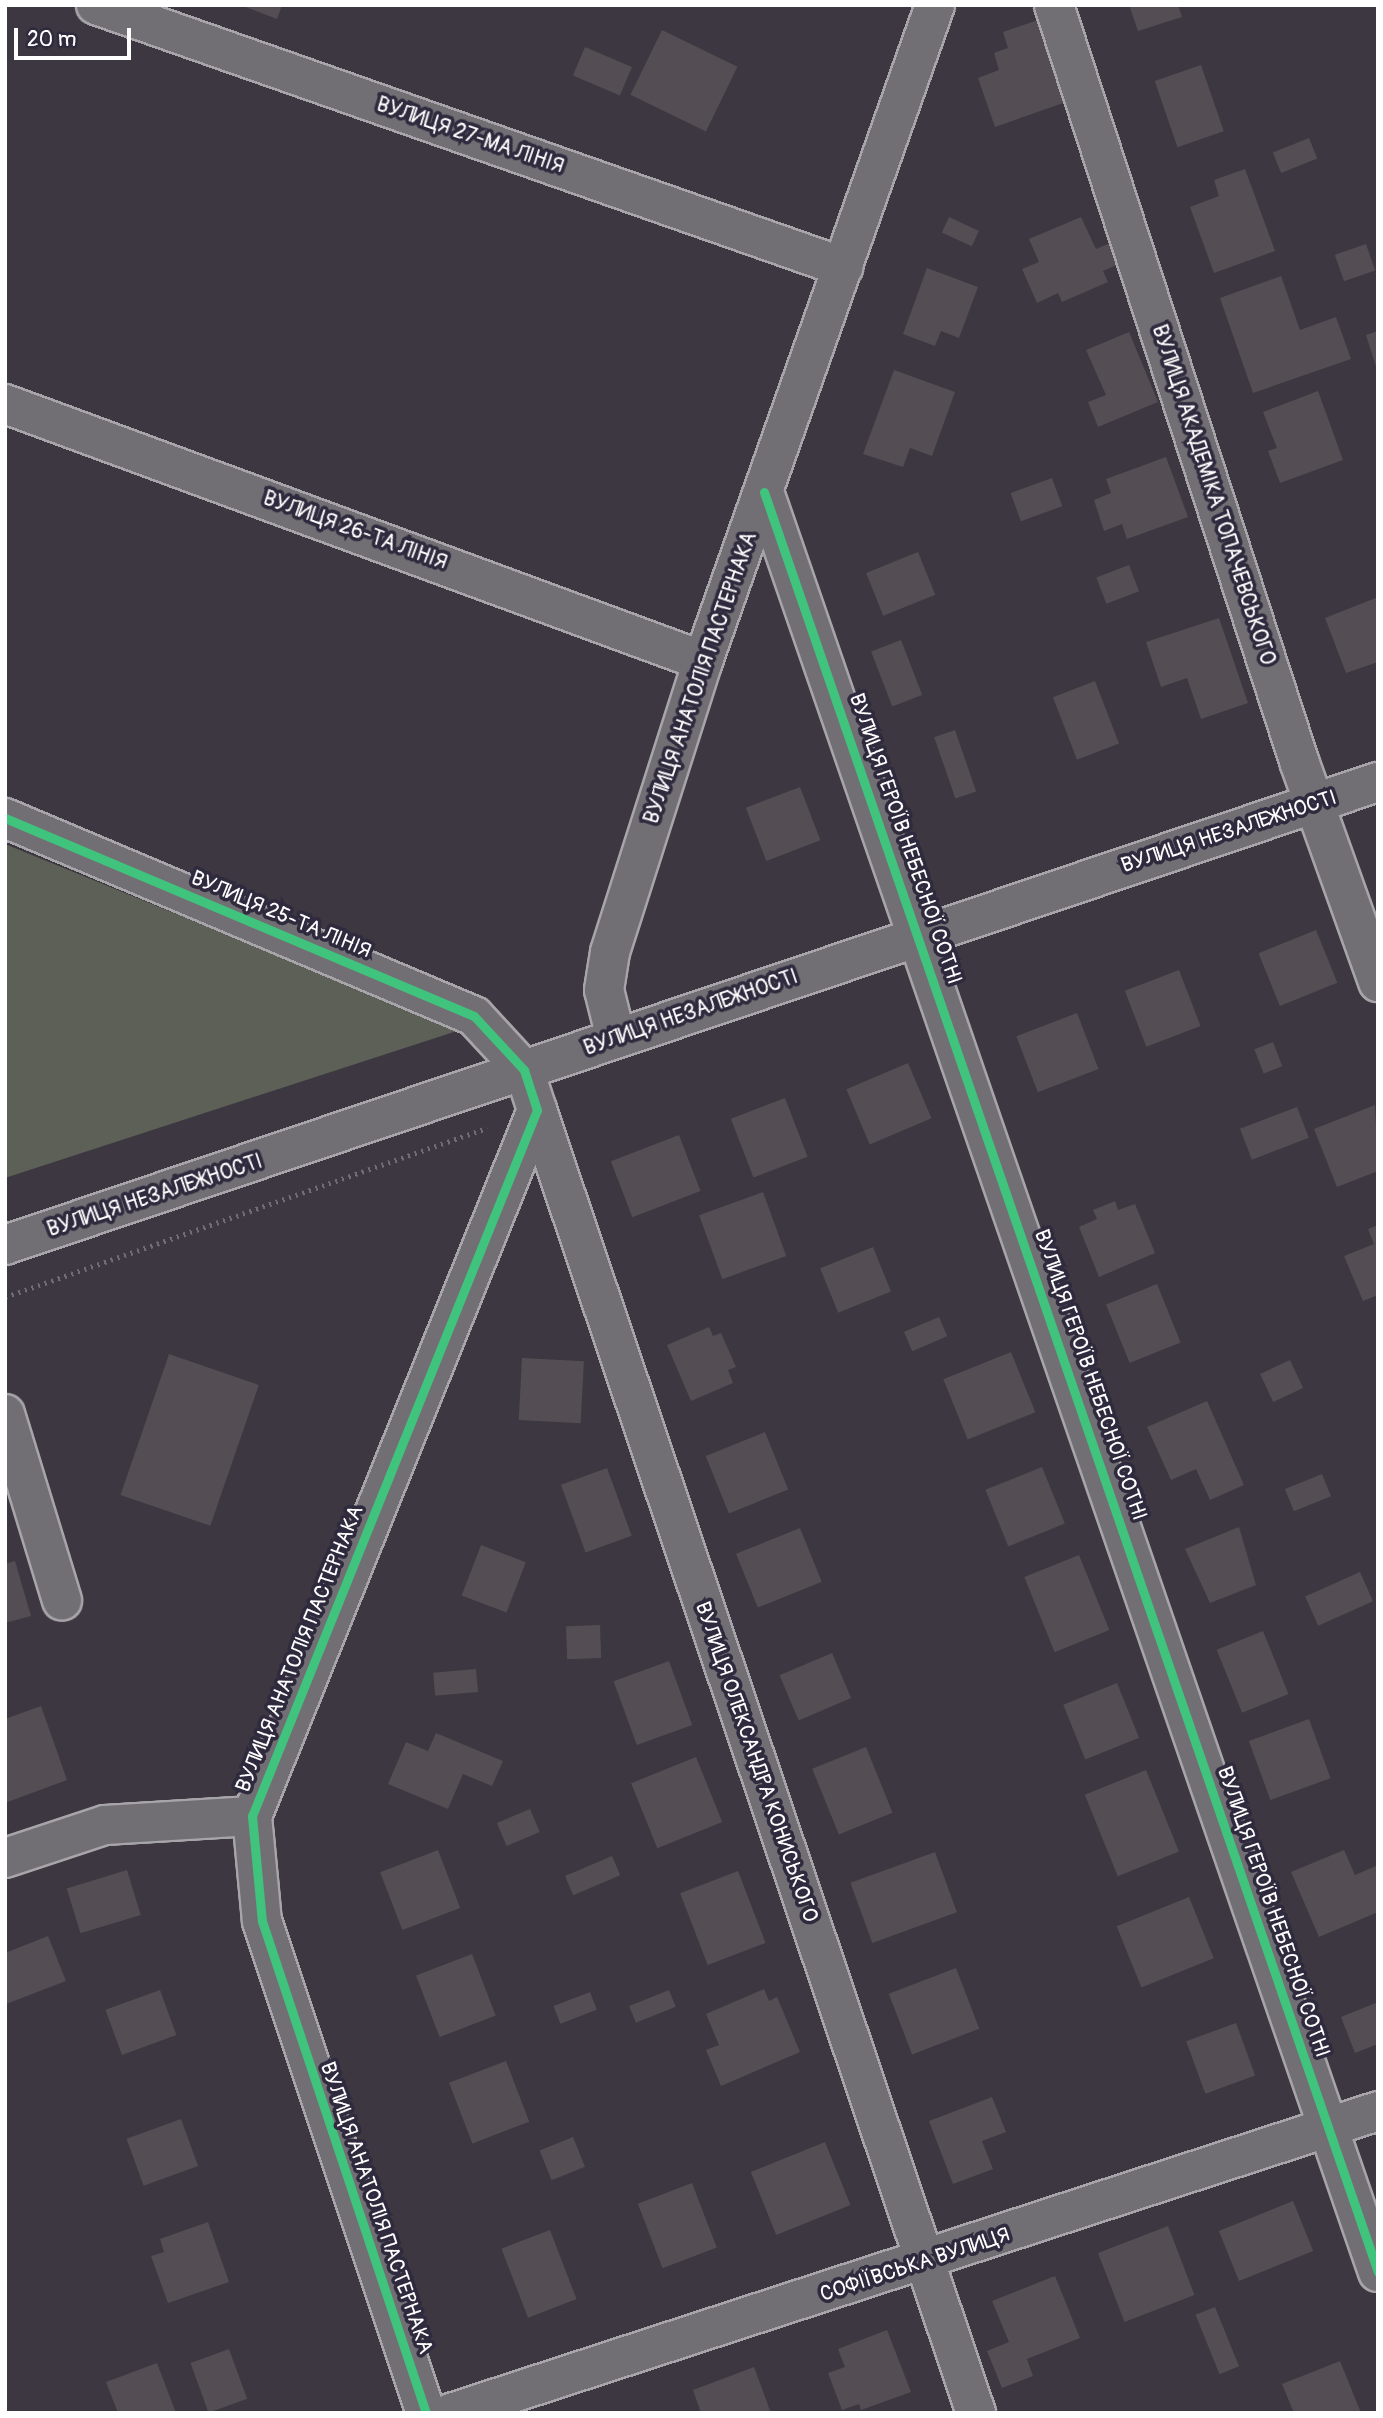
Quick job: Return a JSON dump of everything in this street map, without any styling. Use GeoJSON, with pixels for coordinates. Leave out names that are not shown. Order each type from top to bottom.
{"type":"FeatureCollection","features":[{"type":"Feature","properties":{"kind":"street","name":"ВУЛИЦЯ 27-МА ЛІНІЯ"},"geometry":{"type":"LineString","coordinates":[[96,5],[843,267]]}},
{"type":"Feature","properties":{"kind":"street","name":"ВУЛИЦЯ АНАТОЛІЯ ПАСТЕРНАКА"},"geometry":{"type":"LineString","coordinates":[[615,1038],[604,990],[610,952],[703,661],[936,5]]}},
{"type":"Feature","properties":{"kind":"street","name":"ВУЛИЦЯ АКАДЕМІКА ТОПАЧЕВСЬКОГО"},"geometry":{"type":"LineString","coordinates":[[1054,5],[1314,803],[1378,982]]}},
{"type":"Feature","properties":{"kind":"street","name":"ВУЛИЦЯ 26-ТА ЛІНІЯ"},"geometry":{"type":"LineString","coordinates":[[5,404],[703,661]]}},
{"type":"Feature","properties":{"kind":"street","name":"ВУЛИЦЯ ГЕРОЇВ НЕБЕСНОЇ СОТНІ"},"geometry":{"type":"LineString","coordinates":[[764,492],[920,934],[1378,2272]]}},
{"type":"Feature","properties":{"kind":"street","name":"ВУЛИЦЯ НЕЗАЛЕЖНОСТІ"},"geometry":{"type":"LineString","coordinates":[[5,1245],[920,934],[1378,782]]}},
{"type":"Feature","properties":{"kind":"street","name":"ВУЛИЦЯ 25-ТА ЛІНІЯ"},"geometry":{"type":"LineString","coordinates":[[5,818],[474,1016],[524,1070]]}},
{"type":"Feature","properties":{"kind":"street"},"geometry":{"type":"LineString","coordinates":[[524,1070],[537,1110]]}},
{"type":"Feature","properties":{"kind":"street","name":"ВУЛИЦЯ АНАТОЛІЯ ПАСТЕРНАКА"},"geometry":{"type":"LineString","coordinates":[[426,2413],[262,1921],[252,1816],[537,1110]]}},
{"type":"Feature","properties":{"kind":"street","name":"ВУЛИЦЯ ОЛЕКСАНДРА КОНИСЬКОГО"},"geometry":{"type":"LineString","coordinates":[[537,1110],[976,2413]]}},
{"type":"Feature","properties":{"kind":"street"},"geometry":{"type":"LineString","coordinates":[[5,1414],[62,1601]]}},
{"type":"Feature","properties":{"kind":"street"},"geometry":{"type":"LineString","coordinates":[[5,1858],[105,1825],[252,1816]]}},
{"type":"Feature","properties":{"kind":"street","name":"СОФІЇВСЬКА ВУЛИЦЯ"},"geometry":{"type":"LineString","coordinates":[[451,2413],[924,2263],[1378,2111]]}},
{"type":"Feature","properties":{"kind":"path"},"geometry":{"type":"LineString","coordinates":[[5,1297],[537,1110]]}},
{"type":"Feature","properties":{"kind":"shaded area"},"geometry":{"type":"Polygon","coordinates":[[[5,844],[460,1030],[5,1178],[5,844]]]}},
{"type":"Feature","properties":{"kind":"building"},"geometry":{"type":"Polygon","coordinates":[[[240,5],[282,5],[277,19],[240,5]]]}},
{"type":"Feature","properties":{"kind":"building"},"geometry":{"type":"Polygon","coordinates":[[[1129,5],[1178,5],[1182,17],[1138,31],[1129,5]]]}},
{"type":"Feature","properties":{"kind":"building"},"geometry":{"type":"Polygon","coordinates":[[[1038,20],[1066,102],[995,127],[978,78],[999,70],[994,53],[1008,48],[1003,32],[1038,20]]]}},
{"type":"Feature","properties":{"kind":"building"},"geometry":{"type":"Polygon","coordinates":[[[662,30],[737,67],[706,132],[630,95],[662,30]]]}},
{"type":"Feature","properties":{"kind":"building"},"geometry":{"type":"Polygon","coordinates":[[[585,47],[632,67],[620,95],[573,76],[585,47]]]}},
{"type":"Feature","properties":{"kind":"building"},"geometry":{"type":"Polygon","coordinates":[[[1201,65],[1224,131],[1177,147],[1155,81],[1201,65]]]}},
{"type":"Feature","properties":{"kind":"building"},"geometry":{"type":"Polygon","coordinates":[[[1309,138],[1317,158],[1281,173],[1273,153],[1309,138]]]}},
{"type":"Feature","properties":{"kind":"building"},"geometry":{"type":"Polygon","coordinates":[[[1245,169],[1275,251],[1214,273],[1190,207],[1219,196],[1214,180],[1245,169]]]}},
{"type":"Feature","properties":{"kind":"building"},"geometry":{"type":"Polygon","coordinates":[[[949,217],[979,231],[972,246],[942,232],[949,217]]]}},
{"type":"Feature","properties":{"kind":"building"},"geometry":{"type":"Polygon","coordinates":[[[1081,217],[1096,249],[1110,243],[1119,264],[1103,271],[1108,282],[1062,302],[1058,293],[1037,303],[1022,269],[1039,262],[1029,239],[1081,217]]]}},
{"type":"Feature","properties":{"kind":"building"},"geometry":{"type":"Polygon","coordinates":[[[1366,244],[1375,270],[1344,281],[1335,255],[1366,244]]]}},
{"type":"Feature","properties":{"kind":"building"},"geometry":{"type":"Polygon","coordinates":[[[927,268],[978,287],[959,338],[941,331],[935,346],[903,334],[927,268]]]}},
{"type":"Feature","properties":{"kind":"building"},"geometry":{"type":"Polygon","coordinates":[[[1281,276],[1300,330],[1336,317],[1351,359],[1253,393],[1220,298],[1281,276]]]}},
{"type":"Feature","properties":{"kind":"building"},"geometry":{"type":"Polygon","coordinates":[[[1378,331],[1378,370],[1377,370],[1366,335],[1378,331]]]}},
{"type":"Feature","properties":{"kind":"building"},"geometry":{"type":"Polygon","coordinates":[[[1129,332],[1158,402],[1098,427],[1088,402],[1106,395],[1086,350],[1129,332]]]}},
{"type":"Feature","properties":{"kind":"building"},"geometry":{"type":"Polygon","coordinates":[[[894,370],[955,392],[932,456],[910,448],[903,467],[863,454],[894,370]]]}},
{"type":"Feature","properties":{"kind":"building"},"geometry":{"type":"Polygon","coordinates":[[[1318,391],[1343,460],[1280,483],[1268,451],[1277,448],[1263,412],[1318,391]]]}},
{"type":"Feature","properties":{"kind":"building"},"geometry":{"type":"Polygon","coordinates":[[[1166,457],[1188,517],[1127,539],[1122,524],[1104,531],[1094,500],[1111,493],[1106,479],[1166,457]]]}},
{"type":"Feature","properties":{"kind":"building"},"geometry":{"type":"Polygon","coordinates":[[[1052,478],[1062,506],[1021,521],[1011,493],[1052,478]]]}},
{"type":"Feature","properties":{"kind":"building"},"geometry":{"type":"Polygon","coordinates":[[[918,552],[935,595],[883,616],[866,573],[918,552]]]}},
{"type":"Feature","properties":{"kind":"building"},"geometry":{"type":"Polygon","coordinates":[[[1129,565],[1139,591],[1106,604],[1096,578],[1129,565]]]}},
{"type":"Feature","properties":{"kind":"building"},"geometry":{"type":"Polygon","coordinates":[[[1378,597],[1378,662],[1346,673],[1325,618],[1378,597]]]}},
{"type":"Feature","properties":{"kind":"building"},"geometry":{"type":"Polygon","coordinates":[[[1219,618],[1248,703],[1201,719],[1187,678],[1161,687],[1146,642],[1219,618]]]}},
{"type":"Feature","properties":{"kind":"building"},"geometry":{"type":"Polygon","coordinates":[[[901,640],[922,695],[892,707],[871,651],[901,640]]]}},
{"type":"Feature","properties":{"kind":"building"},"geometry":{"type":"Polygon","coordinates":[[[1095,681],[1119,744],[1077,760],[1053,697],[1095,681]]]}},
{"type":"Feature","properties":{"kind":"building"},"geometry":{"type":"Polygon","coordinates":[[[955,730],[976,791],[955,799],[934,737],[955,730]]]}},
{"type":"Feature","properties":{"kind":"building"},"geometry":{"type":"Polygon","coordinates":[[[800,787],[820,840],[766,861],[746,808],[800,787]]]}},
{"type":"Feature","properties":{"kind":"building"},"geometry":{"type":"Polygon","coordinates":[[[1316,930],[1337,983],[1280,1006],[1259,953],[1316,930]]]}},
{"type":"Feature","properties":{"kind":"building"},"geometry":{"type":"Polygon","coordinates":[[[1179,970],[1201,1026],[1146,1047],[1125,991],[1179,970]]]}},
{"type":"Feature","properties":{"kind":"building"},"geometry":{"type":"Polygon","coordinates":[[[1077,1013],[1099,1069],[1038,1092],[1016,1036],[1077,1013]]]}},
{"type":"Feature","properties":{"kind":"building"},"geometry":{"type":"Polygon","coordinates":[[[1273,1042],[1282,1066],[1264,1073],[1254,1049],[1273,1042]]]}},
{"type":"Feature","properties":{"kind":"building"},"geometry":{"type":"Polygon","coordinates":[[[908,1063],[931,1118],[870,1144],[846,1089],[908,1063]]]}},
{"type":"Feature","properties":{"kind":"building"},"geometry":{"type":"Polygon","coordinates":[[[785,1098],[808,1157],[753,1178],[731,1119],[785,1098]]]}},
{"type":"Feature","properties":{"kind":"building"},"geometry":{"type":"Polygon","coordinates":[[[1375,1105],[1378,1171],[1337,1187],[1314,1129],[1375,1105]]]}},
{"type":"Feature","properties":{"kind":"building"},"geometry":{"type":"Polygon","coordinates":[[[1297,1107],[1309,1138],[1252,1160],[1240,1129],[1297,1107]]]}},
{"type":"Feature","properties":{"kind":"building"},"geometry":{"type":"Polygon","coordinates":[[[679,1135],[701,1191],[632,1217],[611,1161],[679,1135]]]}},
{"type":"Feature","properties":{"kind":"building"},"geometry":{"type":"Polygon","coordinates":[[[763,1192],[786,1256],[722,1279],[699,1215],[763,1192]]]}},
{"type":"Feature","properties":{"kind":"building"},"geometry":{"type":"Polygon","coordinates":[[[1115,1201],[1118,1210],[1135,1204],[1155,1253],[1099,1277],[1079,1227],[1097,1219],[1093,1210],[1115,1201]]]}},
{"type":"Feature","properties":{"kind":"building"},"geometry":{"type":"Polygon","coordinates":[[[1378,1225],[1378,1295],[1363,1301],[1344,1256],[1374,1244],[1368,1229],[1378,1225]]]}},
{"type":"Feature","properties":{"kind":"building"},"geometry":{"type":"Polygon","coordinates":[[[873,1247],[891,1292],[838,1313],[820,1268],[873,1247]]]}},
{"type":"Feature","properties":{"kind":"building"},"geometry":{"type":"Polygon","coordinates":[[[1157,1284],[1181,1342],[1130,1363],[1106,1305],[1157,1284]]]}},
{"type":"Feature","properties":{"kind":"building"},"geometry":{"type":"Polygon","coordinates":[[[939,1317],[947,1336],[912,1351],[904,1332],[939,1317]]]}},
{"type":"Feature","properties":{"kind":"building"},"geometry":{"type":"Polygon","coordinates":[[[709,1327],[713,1336],[721,1333],[736,1367],[728,1370],[733,1383],[691,1401],[667,1345],[709,1327]]]}},
{"type":"Feature","properties":{"kind":"building"},"geometry":{"type":"Polygon","coordinates":[[[1011,1352],[1035,1412],[968,1440],[943,1379],[1011,1352]]]}},
{"type":"Feature","properties":{"kind":"building"},"geometry":{"type":"Polygon","coordinates":[[[169,1354],[259,1385],[210,1526],[120,1495],[169,1354]]]}},
{"type":"Feature","properties":{"kind":"building"},"geometry":{"type":"Polygon","coordinates":[[[522,1358],[584,1361],[581,1423],[519,1420],[522,1358]]]}},
{"type":"Feature","properties":{"kind":"building"},"geometry":{"type":"Polygon","coordinates":[[[1290,1360],[1303,1388],[1273,1402],[1260,1374],[1290,1360]]]}},
{"type":"Feature","properties":{"kind":"building"},"geometry":{"type":"Polygon","coordinates":[[[1207,1401],[1244,1485],[1210,1500],[1196,1469],[1171,1480],[1147,1427],[1207,1401]]]}},
{"type":"Feature","properties":{"kind":"building"},"geometry":{"type":"Polygon","coordinates":[[[765,1432],[788,1489],[729,1513],[706,1456],[765,1432]]]}},
{"type":"Feature","properties":{"kind":"building"},"geometry":{"type":"Polygon","coordinates":[[[1042,1467],[1065,1524],[1008,1546],[985,1490],[1042,1467]]]}},
{"type":"Feature","properties":{"kind":"building"},"geometry":{"type":"Polygon","coordinates":[[[607,1468],[632,1536],[586,1552],[561,1485],[607,1468]]]}},
{"type":"Feature","properties":{"kind":"building"},"geometry":{"type":"Polygon","coordinates":[[[1322,1474],[1331,1496],[1294,1511],[1285,1489],[1322,1474]]]}},
{"type":"Feature","properties":{"kind":"building"},"geometry":{"type":"Polygon","coordinates":[[[1239,1527],[1256,1585],[1210,1603],[1185,1549],[1239,1527]]]}},
{"type":"Feature","properties":{"kind":"building"},"geometry":{"type":"Polygon","coordinates":[[[800,1528],[822,1582],[758,1608],[736,1554],[800,1528]]]}},
{"type":"Feature","properties":{"kind":"building"},"geometry":{"type":"Polygon","coordinates":[[[481,1545],[526,1562],[506,1613],[462,1595],[481,1545]]]}},
{"type":"Feature","properties":{"kind":"building"},"geometry":{"type":"Polygon","coordinates":[[[1079,1555],[1109,1630],[1055,1652],[1024,1577],[1079,1555]]]}},
{"type":"Feature","properties":{"kind":"building"},"geometry":{"type":"Polygon","coordinates":[[[15,1561],[31,1616],[5,1623],[5,1564],[15,1561]]]}},
{"type":"Feature","properties":{"kind":"building"},"geometry":{"type":"Polygon","coordinates":[[[1360,1572],[1373,1601],[1318,1626],[1305,1596],[1360,1572]]]}},
{"type":"Feature","properties":{"kind":"building"},"geometry":{"type":"Polygon","coordinates":[[[600,1625],[601,1658],[567,1659],[566,1626],[600,1625]]]}},
{"type":"Feature","properties":{"kind":"building"},"geometry":{"type":"Polygon","coordinates":[[[1263,1631],[1288,1694],[1242,1713],[1217,1650],[1263,1631]]]}},
{"type":"Feature","properties":{"kind":"building"},"geometry":{"type":"Polygon","coordinates":[[[832,1653],[851,1698],[799,1720],[780,1675],[832,1653]]]}},
{"type":"Feature","properties":{"kind":"building"},"geometry":{"type":"Polygon","coordinates":[[[669,1661],[692,1725],[637,1745],[614,1681],[669,1661]]]}},
{"type":"Feature","properties":{"kind":"building"},"geometry":{"type":"Polygon","coordinates":[[[476,1669],[478,1692],[435,1696],[433,1673],[476,1669]]]}},
{"type":"Feature","properties":{"kind":"building"},"geometry":{"type":"Polygon","coordinates":[[[1117,1683],[1139,1738],[1085,1759],[1063,1705],[1117,1683]]]}},
{"type":"Feature","properties":{"kind":"building"},"geometry":{"type":"Polygon","coordinates":[[[41,1706],[67,1780],[5,1803],[5,1719],[41,1706]]]}},
{"type":"Feature","properties":{"kind":"building"},"geometry":{"type":"Polygon","coordinates":[[[1309,1719],[1331,1778],[1270,1800],[1249,1741],[1309,1719]]]}},
{"type":"Feature","properties":{"kind":"building"},"geometry":{"type":"Polygon","coordinates":[[[436,1733],[503,1761],[492,1786],[463,1774],[448,1809],[388,1784],[406,1742],[428,1751],[436,1733]]]}},
{"type":"Feature","properties":{"kind":"building"},"geometry":{"type":"Polygon","coordinates":[[[866,1747],[893,1813],[839,1835],[812,1769],[866,1747]]]}},
{"type":"Feature","properties":{"kind":"building"},"geometry":{"type":"Polygon","coordinates":[[[696,1757],[722,1822],[657,1848],[631,1783],[696,1757]]]}},
{"type":"Feature","properties":{"kind":"building"},"geometry":{"type":"Polygon","coordinates":[[[1146,1770],[1179,1852],[1118,1876],[1085,1795],[1146,1770]]]}},
{"type":"Feature","properties":{"kind":"building"},"geometry":{"type":"Polygon","coordinates":[[[530,1809],[540,1832],[507,1846],[497,1823],[530,1809]]]}},
{"type":"Feature","properties":{"kind":"building"},"geometry":{"type":"Polygon","coordinates":[[[438,1850],[460,1908],[402,1930],[380,1872],[438,1850]]]}},
{"type":"Feature","properties":{"kind":"building"},"geometry":{"type":"Polygon","coordinates":[[[1344,1850],[1355,1875],[1378,1865],[1378,1912],[1319,1937],[1291,1872],[1344,1850]]]}},
{"type":"Feature","properties":{"kind":"building"},"geometry":{"type":"Polygon","coordinates":[[[935,1852],[957,1912],[872,1943],[850,1883],[935,1852]]]}},
{"type":"Feature","properties":{"kind":"building"},"geometry":{"type":"Polygon","coordinates":[[[612,1856],[620,1875],[573,1895],[565,1876],[612,1856]]]}},
{"type":"Feature","properties":{"kind":"building"},"geometry":{"type":"Polygon","coordinates":[[[127,1870],[141,1915],[80,1933],[67,1888],[127,1870]]]}},
{"type":"Feature","properties":{"kind":"building"},"geometry":{"type":"Polygon","coordinates":[[[738,1871],[766,1943],[708,1965],[680,1893],[738,1871]]]}},
{"type":"Feature","properties":{"kind":"building"},"geometry":{"type":"Polygon","coordinates":[[[1189,1897],[1214,1958],[1141,1987],[1117,1926],[1189,1897]]]}},
{"type":"Feature","properties":{"kind":"building"},"geometry":{"type":"Polygon","coordinates":[[[48,1936],[66,1981],[6,2004],[5,1953],[48,1936]]]}},
{"type":"Feature","properties":{"kind":"building"},"geometry":{"type":"Polygon","coordinates":[[[472,1954],[496,2016],[440,2037],[416,1976],[472,1954]]]}},
{"type":"Feature","properties":{"kind":"building"},"geometry":{"type":"Polygon","coordinates":[[[956,1968],[979,2029],[912,2054],[889,1994],[956,1968]]]}},
{"type":"Feature","properties":{"kind":"building"},"geometry":{"type":"Polygon","coordinates":[[[764,1989],[769,2001],[777,1997],[800,2052],[721,2086],[706,2050],[719,2045],[706,2014],[764,1989]]]}},
{"type":"Feature","properties":{"kind":"building"},"geometry":{"type":"Polygon","coordinates":[[[160,1990],[176,2035],[122,2055],[105,2010],[160,1990]]]}},
{"type":"Feature","properties":{"kind":"building"},"geometry":{"type":"Polygon","coordinates":[[[669,1990],[676,2007],[636,2023],[629,2006],[669,1990]]]}},
{"type":"Feature","properties":{"kind":"building"},"geometry":{"type":"Polygon","coordinates":[[[590,1992],[597,2010],[560,2024],[554,2006],[590,1992]]]}},
{"type":"Feature","properties":{"kind":"building"},"geometry":{"type":"Polygon","coordinates":[[[1378,2002],[1378,2044],[1355,2053],[1341,2017],[1378,2002]]]}},
{"type":"Feature","properties":{"kind":"building"},"geometry":{"type":"Polygon","coordinates":[[[1236,2023],[1255,2076],[1205,2094],[1186,2041],[1236,2023]]]}},
{"type":"Feature","properties":{"kind":"building"},"geometry":{"type":"Polygon","coordinates":[[[506,2061],[529,2122],[472,2144],[449,2083],[506,2061]]]}},
{"type":"Feature","properties":{"kind":"building"},"geometry":{"type":"Polygon","coordinates":[[[992,2097],[1006,2132],[982,2141],[993,2169],[953,2184],[929,2121],[992,2097]]]}},
{"type":"Feature","properties":{"kind":"building"},"geometry":{"type":"Polygon","coordinates":[[[181,2119],[198,2166],[144,2186],[126,2139],[181,2119]]]}},
{"type":"Feature","properties":{"kind":"building"},"geometry":{"type":"Polygon","coordinates":[[[573,2137],[585,2167],[552,2180],[540,2150],[573,2137]]]}},
{"type":"Feature","properties":{"kind":"building"},"geometry":{"type":"Polygon","coordinates":[[[825,2142],[850,2205],[776,2235],[751,2172],[825,2142]]]}},
{"type":"Feature","properties":{"kind":"building"},"geometry":{"type":"Polygon","coordinates":[[[692,2183],[717,2247],[663,2268],[638,2204],[692,2183]]]}},
{"type":"Feature","properties":{"kind":"building"},"geometry":{"type":"Polygon","coordinates":[[[1293,2201],[1313,2251],[1239,2281],[1219,2231],[1293,2201]]]}},
{"type":"Feature","properties":{"kind":"building"},"geometry":{"type":"Polygon","coordinates":[[[208,2222],[229,2282],[168,2303],[151,2256],[164,2252],[160,2239],[208,2222]]]}},
{"type":"Feature","properties":{"kind":"building"},"geometry":{"type":"Polygon","coordinates":[[[1168,2226],[1195,2295],[1125,2322],[1098,2253],[1168,2226]]]}},
{"type":"Feature","properties":{"kind":"building"},"geometry":{"type":"Polygon","coordinates":[[[550,2230],[577,2299],[528,2318],[501,2249],[550,2230]]]}},
{"type":"Feature","properties":{"kind":"building"},"geometry":{"type":"Polygon","coordinates":[[[1055,2276],[1080,2338],[1027,2359],[1033,2376],[1002,2388],[987,2351],[1009,2342],[992,2301],[1055,2276]]]}},
{"type":"Feature","properties":{"kind":"building"},"geometry":{"type":"Polygon","coordinates":[[[1215,2307],[1239,2366],[1220,2374],[1196,2315],[1215,2307]]]}},
{"type":"Feature","properties":{"kind":"building"},"geometry":{"type":"Polygon","coordinates":[[[887,2330],[911,2392],[861,2410],[859,2404],[842,2410],[828,2373],[845,2367],[838,2349],[887,2330]]]}},
{"type":"Feature","properties":{"kind":"building"},"geometry":{"type":"Polygon","coordinates":[[[229,2349],[247,2399],[209,2413],[190,2363],[229,2349]]]}},
{"type":"Feature","properties":{"kind":"building"},"geometry":{"type":"Polygon","coordinates":[[[1340,2361],[1361,2413],[1294,2413],[1282,2384],[1340,2361]]]}},
{"type":"Feature","properties":{"kind":"building"},"geometry":{"type":"Polygon","coordinates":[[[157,2363],[176,2413],[118,2413],[106,2382],[157,2363]]]}},
{"type":"Feature","properties":{"kind":"building"},"geometry":{"type":"Polygon","coordinates":[[[754,2367],[771,2413],[701,2413],[693,2390],[754,2367]]]}},
{"type":"Feature","properties":{"kind":"cycle path"},"geometry":{"type":"LineString","coordinates":[[764,492],[1378,2272]]}},
{"type":"Feature","properties":{"kind":"cycle path"},"geometry":{"type":"LineString","coordinates":[[5,818],[474,1016],[524,1070],[537,1110],[252,1816],[262,1921],[426,2413]]}}]}
